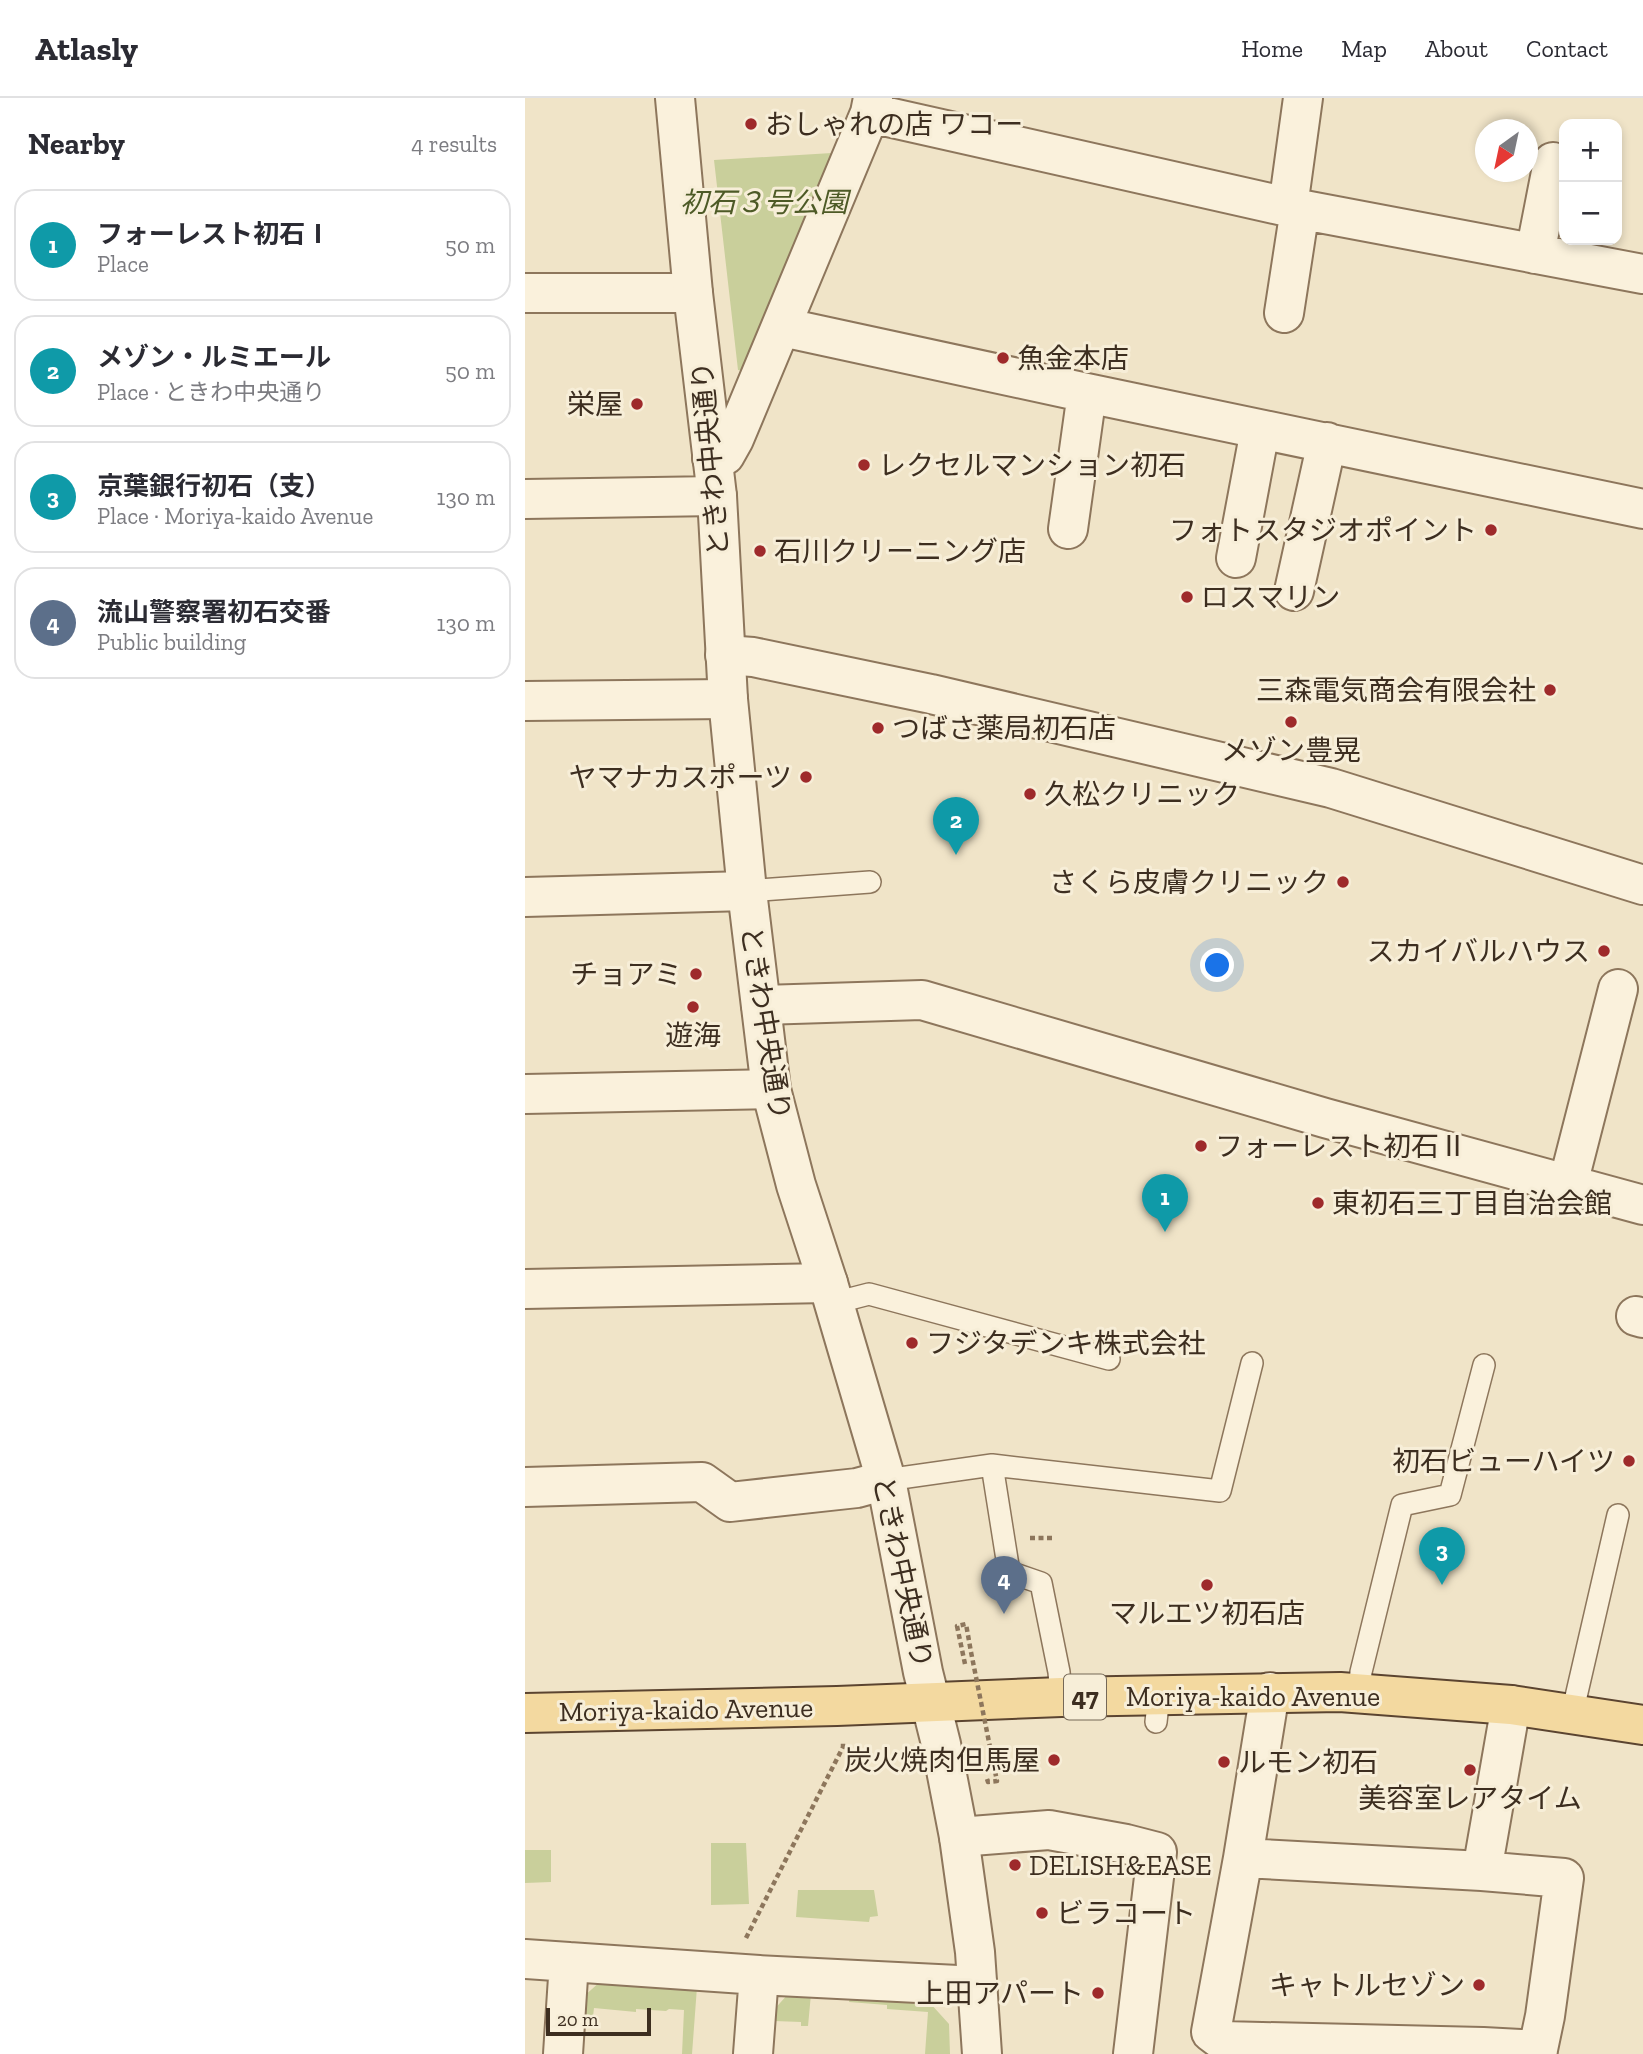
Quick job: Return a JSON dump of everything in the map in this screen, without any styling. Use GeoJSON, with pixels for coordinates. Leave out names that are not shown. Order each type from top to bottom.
{"type":"FeatureCollection","features":[{"type":"Feature","properties":{"kind":"main road","name":"Moriya-kaido Avenue"},"geometry":{"type":"LineString","coordinates":[[525,1713],[837,1706],[1061,1697],[1158,1708],[1270,1692],[1359,1693],[1511,1705],[1643,1725]]}},
{"type":"Feature","properties":{"kind":"street","name":"ときわ中央通り"},"geometry":{"type":"LineString","coordinates":[[675,98],[693,293],[717,496],[725,655],[747,891],[771,1089],[796,1185],[886,1480],[923,1672],[941,1744],[959,1837],[978,1986],[982,2054]]}},
{"type":"Feature","properties":{"kind":"street"},"geometry":{"type":"LineString","coordinates":[[1284,313],[1303,98]]}},
{"type":"Feature","properties":{"kind":"street"},"geometry":{"type":"LineString","coordinates":[[712,458],[725,455],[734,439],[872,106],[1294,208],[1643,274]]}},
{"type":"Feature","properties":{"kind":"street"},"geometry":{"type":"LineString","coordinates":[[1535,254],[1553,162]]}},
{"type":"Feature","properties":{"kind":"street"},"geometry":{"type":"LineString","coordinates":[[525,293],[693,293]]}},
{"type":"Feature","properties":{"kind":"street"},"geometry":{"type":"LineString","coordinates":[[782,327],[1643,509]]}},
{"type":"Feature","properties":{"kind":"street"},"geometry":{"type":"LineString","coordinates":[[1069,529],[1087,393]]}},
{"type":"Feature","properties":{"kind":"street"},"geometry":{"type":"LineString","coordinates":[[1236,558],[1260,430]]}},
{"type":"Feature","properties":{"kind":"street"},"geometry":{"type":"LineString","coordinates":[[1294,591],[1327,442]]}},
{"type":"Feature","properties":{"kind":"street"},"geometry":{"type":"LineString","coordinates":[[525,499],[717,496]]}},
{"type":"Feature","properties":{"kind":"street"},"geometry":{"type":"LineString","coordinates":[[725,655],[753,657],[931,694],[1331,788],[1643,886]]}},
{"type":"Feature","properties":{"kind":"street"},"geometry":{"type":"LineString","coordinates":[[525,701],[729,699]]}},
{"type":"Feature","properties":{"kind":"street"},"geometry":{"type":"LineString","coordinates":[[525,897],[747,891]]}},
{"type":"Feature","properties":{"kind":"street"},"geometry":{"type":"LineString","coordinates":[[1568,1184],[1618,989]]}},
{"type":"Feature","properties":{"kind":"street"},"geometry":{"type":"LineString","coordinates":[[761,1005],[922,1000],[1325,1118],[1643,1205]]}},
{"type":"Feature","properties":{"kind":"street"},"geometry":{"type":"LineString","coordinates":[[525,1094],[771,1089]]}},
{"type":"Feature","properties":{"kind":"street"},"geometry":{"type":"LineString","coordinates":[[525,1289],[831,1293]]}},
{"type":"Feature","properties":{"kind":"street"},"geometry":{"type":"LineString","coordinates":[[525,1487],[702,1482],[730,1502],[857,1488],[886,1480]]}},
{"type":"Feature","properties":{"kind":"street"},"geometry":{"type":"LineString","coordinates":[[1243,1858],[1564,1878],[1545,2016],[1537,2052],[1483,2047],[1223,2041],[1211,2032],[1226,1986],[1243,1858],[1270,1692]]}},
{"type":"Feature","properties":{"kind":"street"},"geometry":{"type":"LineString","coordinates":[[1482,1871],[1511,1705]]}},
{"type":"Feature","properties":{"kind":"street"},"geometry":{"type":"LineString","coordinates":[[959,1837],[1049,1830],[1131,1835],[1157,1852],[1133,2054]]}},
{"type":"Feature","properties":{"kind":"street"},"geometry":{"type":"LineString","coordinates":[[525,1959],[978,1986]]}},
{"type":"Feature","properties":{"kind":"street"},"geometry":{"type":"LineString","coordinates":[[563,2054],[569,1962]]}},
{"type":"Feature","properties":{"kind":"street"},"geometry":{"type":"LineString","coordinates":[[743,1974],[753,2054]]}},
{"type":"Feature","properties":{"kind":"lane"},"geometry":{"type":"LineString","coordinates":[[747,891],[870,882]]}},
{"type":"Feature","properties":{"kind":"lane"},"geometry":{"type":"LineString","coordinates":[[831,1293],[869,1294],[1109,1359]]}},
{"type":"Feature","properties":{"kind":"lane"},"geometry":{"type":"LineString","coordinates":[[886,1480],[992,1465],[1220,1491],[1252,1363]]}},
{"type":"Feature","properties":{"kind":"lane"},"geometry":{"type":"LineString","coordinates":[[1359,1693],[1361,1672],[1402,1505],[1450,1495],[1484,1365]]}},
{"type":"Feature","properties":{"kind":"lane"},"geometry":{"type":"LineString","coordinates":[[992,1465],[1009,1572],[1041,1583],[1059,1672],[1061,1697]]}},
{"type":"Feature","properties":{"kind":"lane"},"geometry":{"type":"LineString","coordinates":[[1571,1714],[1618,1515]]}},
{"type":"Feature","properties":{"kind":"path"},"geometry":{"type":"LineString","coordinates":[[968,1674],[957,1626],[965,1624],[997,1781],[988,1782]]}},
{"type":"Feature","properties":{"kind":"path"},"geometry":{"type":"LineString","coordinates":[[743,1974],[843,1747],[843,1739]]}},
{"type":"Feature","properties":{"kind":"green space","name":"初石３号公園"},"geometry":{"type":"Polygon","coordinates":[[[832,153],[743,371],[738,370],[714,160],[832,153]]]}},
{"type":"Feature","properties":{"kind":"green space"},"geometry":{"type":"Polygon","coordinates":[[[711,1843],[746,1843],[749,1904],[711,1905],[711,1843]]]}},
{"type":"Feature","properties":{"kind":"green space"},"geometry":{"type":"Polygon","coordinates":[[[525,1850],[551,1850],[551,1882],[525,1883],[525,1850]]]}},
{"type":"Feature","properties":{"kind":"green space"},"geometry":{"type":"Polygon","coordinates":[[[798,1890],[874,1890],[878,1916],[870,1917],[869,1922],[796,1917],[798,1890]]]}},
{"type":"Feature","properties":{"kind":"green space"},"geometry":{"type":"Polygon","coordinates":[[[602,1980],[697,1987],[692,2054],[682,2054],[684,2010],[636,2009],[636,2012],[594,2008],[592,2025],[579,2024],[581,1999],[602,1980]]]}},
{"type":"Feature","properties":{"kind":"green space"},"geometry":{"type":"Polygon","coordinates":[[[789,1993],[811,1994],[808,2026],[801,2026],[801,2022],[774,2021],[771,2013],[789,1993]]]}},
{"type":"Feature","properties":{"kind":"green space"},"geometry":{"type":"Polygon","coordinates":[[[850,1998],[930,2003],[949,2024],[950,2054],[925,2054],[928,2012],[887,2009],[887,2005],[849,2002],[850,1998]]]}},
{"type":"Feature","properties":{"kind":"place","name":"おしゃれの店 ワコー"},"geometry":{"type":"Point","coordinates":[751,124]}},
{"type":"Feature","properties":{"kind":"place","name":"魚金本店"},"geometry":{"type":"Point","coordinates":[1003,358]}},
{"type":"Feature","properties":{"kind":"place","name":"栄屋"},"geometry":{"type":"Point","coordinates":[637,404]}},
{"type":"Feature","properties":{"kind":"place","name":"レクセルマンション初石"},"geometry":{"type":"Point","coordinates":[864,465]}},
{"type":"Feature","properties":{"kind":"place","name":"フォトスタジオポイント"},"geometry":{"type":"Point","coordinates":[1491,530]}},
{"type":"Feature","properties":{"kind":"place","name":"石川クリーニング店"},"geometry":{"type":"Point","coordinates":[760,551]}},
{"type":"Feature","properties":{"kind":"place","name":"ロスマリン"},"geometry":{"type":"Point","coordinates":[1187,597]}},
{"type":"Feature","properties":{"kind":"place","name":"三森電気商会有限会社"},"geometry":{"type":"Point","coordinates":[1550,690]}},
{"type":"Feature","properties":{"kind":"place","name":"メゾン豊晃"},"geometry":{"type":"Point","coordinates":[1291,722]}},
{"type":"Feature","properties":{"kind":"place","name":"つばさ薬局初石店"},"geometry":{"type":"Point","coordinates":[878,728]}},
{"type":"Feature","properties":{"kind":"place","name":"ヤマナカスポーツ"},"geometry":{"type":"Point","coordinates":[806,777]}},
{"type":"Feature","properties":{"kind":"place","name":"久松クリニック"},"geometry":{"type":"Point","coordinates":[1030,794]}},
{"type":"Feature","properties":{"kind":"place","name":"メゾン・ルミエール"},"geometry":{"type":"Point","coordinates":[956,855]}},
{"type":"Feature","properties":{"kind":"place","name":"さくら皮膚クリニック"},"geometry":{"type":"Point","coordinates":[1343,882]}},
{"type":"Feature","properties":{"kind":"place","name":"スカイバルハウス"},"geometry":{"type":"Point","coordinates":[1604,951]}},
{"type":"Feature","properties":{"kind":"place","name":"チョアミ"},"geometry":{"type":"Point","coordinates":[696,974]}},
{"type":"Feature","properties":{"kind":"place","name":"遊海"},"geometry":{"type":"Point","coordinates":[693,1007]}},
{"type":"Feature","properties":{"kind":"place","name":"フォーレスト初石Ⅱ"},"geometry":{"type":"Point","coordinates":[1201,1146]}},
{"type":"Feature","properties":{"kind":"place","name":"東初石三丁目自治会館"},"geometry":{"type":"Point","coordinates":[1318,1203]}},
{"type":"Feature","properties":{"kind":"place","name":"フォーレスト初石Ⅰ"},"geometry":{"type":"Point","coordinates":[1165,1232]}},
{"type":"Feature","properties":{"kind":"place","name":"フジタデンキ株式会社"},"geometry":{"type":"Point","coordinates":[912,1343]}},
{"type":"Feature","properties":{"kind":"place","name":"初石ビューハイツ"},"geometry":{"type":"Point","coordinates":[1629,1461]}},
{"type":"Feature","properties":{"kind":"place","name":"マルエツ初石店"},"geometry":{"type":"Point","coordinates":[1207,1585]}},
{"type":"Feature","properties":{"kind":"place","name":"京葉銀行初石（支）"},"geometry":{"type":"Point","coordinates":[1442,1585]}},
{"type":"Feature","properties":{"kind":"place","name":"流山警察署初石交番"},"geometry":{"type":"Point","coordinates":[1004,1614]}},
{"type":"Feature","properties":{"kind":"place","name":"炭火焼肉但馬屋"},"geometry":{"type":"Point","coordinates":[1054,1760]}},
{"type":"Feature","properties":{"kind":"place","name":"ルモン初石"},"geometry":{"type":"Point","coordinates":[1224,1762]}},
{"type":"Feature","properties":{"kind":"place","name":"美容室レアタイム"},"geometry":{"type":"Point","coordinates":[1470,1770]}},
{"type":"Feature","properties":{"kind":"place","name":"DELISH&EASE"},"geometry":{"type":"Point","coordinates":[1015,1865]}},
{"type":"Feature","properties":{"kind":"place","name":"ビラコート"},"geometry":{"type":"Point","coordinates":[1042,1913]}},
{"type":"Feature","properties":{"kind":"place","name":"キャトルセゾン"},"geometry":{"type":"Point","coordinates":[1479,1985]}},
{"type":"Feature","properties":{"kind":"place","name":"上田アパート"},"geometry":{"type":"Point","coordinates":[1098,1993]}}]}
